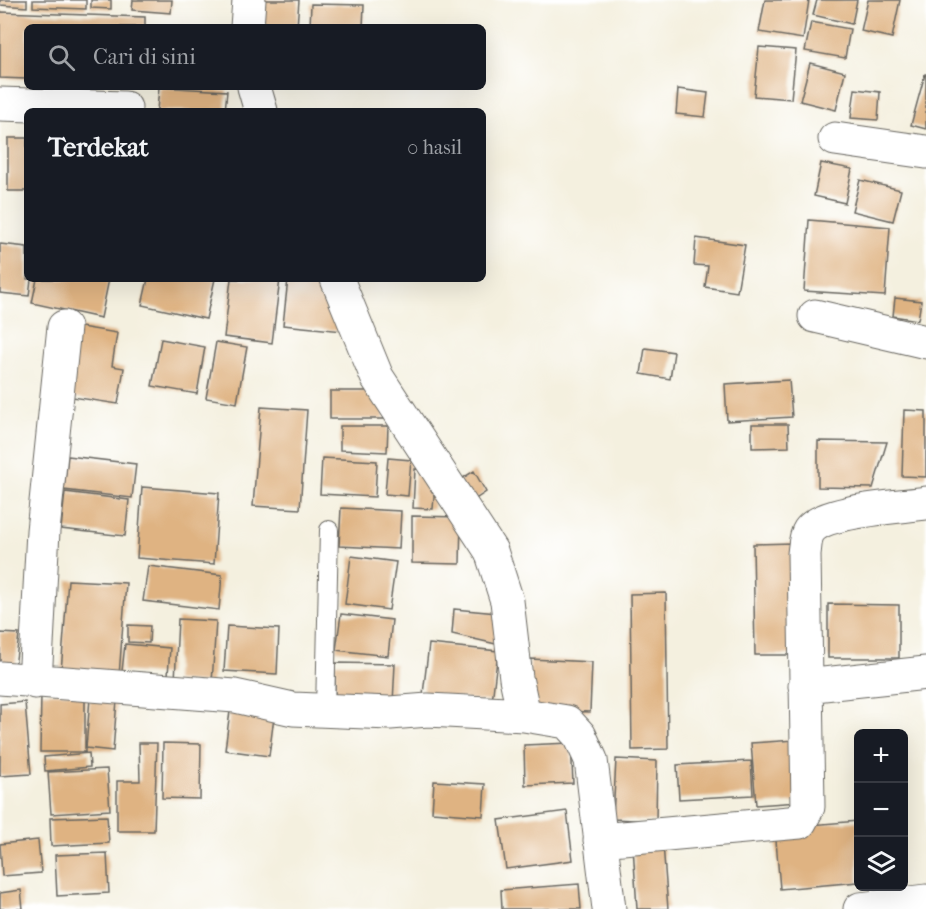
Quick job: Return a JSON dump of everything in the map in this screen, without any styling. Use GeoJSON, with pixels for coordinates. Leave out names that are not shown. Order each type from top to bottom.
{"type":"FeatureCollection","features":[{"type":"Feature","properties":{"kind":"street"},"geometry":{"type":"LineString","coordinates":[[247,24],[249,0]]}},
{"type":"Feature","properties":{"kind":"street"},"geometry":{"type":"LineString","coordinates":[[255,90],[260,108]]}},
{"type":"Feature","properties":{"kind":"street"},"geometry":{"type":"LineString","coordinates":[[0,104],[125,108]]}},
{"type":"Feature","properties":{"kind":"street"},"geometry":{"type":"LineString","coordinates":[[835,139],[926,152]]}},
{"type":"Feature","properties":{"kind":"street"},"geometry":{"type":"LineString","coordinates":[[338,282],[377,377],[491,551],[507,601],[516,678],[524,715]]}},
{"type":"Feature","properties":{"kind":"street"},"geometry":{"type":"LineString","coordinates":[[815,316],[926,342]]}},
{"type":"Feature","properties":{"kind":"street"},"geometry":{"type":"LineString","coordinates":[[34,682],[43,531],[64,327]]}},
{"type":"Feature","properties":{"kind":"street"},"geometry":{"type":"LineString","coordinates":[[600,840],[800,822],[803,819],[808,807],[809,739],[805,686],[804,554],[807,532],[820,521],[840,516],[926,503]]}},
{"type":"Feature","properties":{"kind":"street"},"geometry":{"type":"LineString","coordinates":[[805,686],[926,673]]}},
{"type":"Feature","properties":{"kind":"street"},"geometry":{"type":"LineString","coordinates":[[0,678],[235,696],[271,706],[325,711],[390,713],[428,710],[524,715],[567,723],[580,736],[591,760],[609,909]]}},
{"type":"Feature","properties":{"kind":"street"},"geometry":{"type":"LineString","coordinates":[[860,909],[926,901]]}},
{"type":"Feature","properties":{"kind":"lane"},"geometry":{"type":"LineString","coordinates":[[325,711],[329,531]]}},
{"type":"Feature","properties":{"kind":"building"},"geometry":{"type":"Polygon","coordinates":[[[0,0],[27,0],[27,7],[0,5],[0,0]]]}},
{"type":"Feature","properties":{"kind":"building"},"geometry":{"type":"Polygon","coordinates":[[[33,0],[86,0],[86,9],[33,7],[33,0]]]}},
{"type":"Feature","properties":{"kind":"building"},"geometry":{"type":"Polygon","coordinates":[[[91,0],[111,0],[111,9],[91,8],[91,0]]]}},
{"type":"Feature","properties":{"kind":"building"},"geometry":{"type":"Polygon","coordinates":[[[133,0],[172,0],[171,13],[132,10],[133,0]]]}},
{"type":"Feature","properties":{"kind":"building"},"geometry":{"type":"Polygon","coordinates":[[[256,0],[299,0],[297,24],[254,24],[256,0]]]}},
{"type":"Feature","properties":{"kind":"building"},"geometry":{"type":"Polygon","coordinates":[[[765,0],[809,0],[803,39],[759,32],[765,0]]]}},
{"type":"Feature","properties":{"kind":"building"},"geometry":{"type":"Polygon","coordinates":[[[817,0],[857,0],[852,24],[813,15],[817,0]]]}},
{"type":"Feature","properties":{"kind":"building"},"geometry":{"type":"Polygon","coordinates":[[[868,0],[900,0],[892,38],[861,31],[868,0]]]}},
{"type":"Feature","properties":{"kind":"building"},"geometry":{"type":"Polygon","coordinates":[[[311,4],[364,5],[363,24],[310,24],[311,4]]]}},
{"type":"Feature","properties":{"kind":"building"},"geometry":{"type":"Polygon","coordinates":[[[0,12],[145,17],[145,24],[24,24],[24,79],[0,78],[0,12]]]}},
{"type":"Feature","properties":{"kind":"building"},"geometry":{"type":"Polygon","coordinates":[[[811,22],[850,29],[845,58],[805,51],[811,22]]]}},
{"type":"Feature","properties":{"kind":"building"},"geometry":{"type":"Polygon","coordinates":[[[759,47],[796,50],[791,99],[754,96],[759,47]]]}},
{"type":"Feature","properties":{"kind":"building"},"geometry":{"type":"Polygon","coordinates":[[[810,63],[845,72],[836,110],[800,101],[810,63]]]}},
{"type":"Feature","properties":{"kind":"building"},"geometry":{"type":"Polygon","coordinates":[[[926,74],[926,129],[911,125],[926,74]]]}},
{"type":"Feature","properties":{"kind":"building"},"geometry":{"type":"Polygon","coordinates":[[[678,89],[708,93],[705,117],[676,114],[678,89]]]}},
{"type":"Feature","properties":{"kind":"building"},"geometry":{"type":"Polygon","coordinates":[[[855,89],[880,92],[878,120],[851,118],[855,89]]]}},
{"type":"Feature","properties":{"kind":"building"},"geometry":{"type":"Polygon","coordinates":[[[159,90],[227,91],[225,108],[157,108],[159,90]]]}},
{"type":"Feature","properties":{"kind":"building"},"geometry":{"type":"Polygon","coordinates":[[[8,138],[24,138],[24,191],[8,191],[8,138]]]}},
{"type":"Feature","properties":{"kind":"building"},"geometry":{"type":"Polygon","coordinates":[[[821,163],[852,169],[845,203],[814,196],[821,163]]]}},
{"type":"Feature","properties":{"kind":"building"},"geometry":{"type":"Polygon","coordinates":[[[860,180],[901,190],[893,221],[852,211],[860,180]]]}},
{"type":"Feature","properties":{"kind":"building"},"geometry":{"type":"Polygon","coordinates":[[[809,220],[890,227],[885,296],[804,291],[809,220]]]}},
{"type":"Feature","properties":{"kind":"building"},"geometry":{"type":"Polygon","coordinates":[[[696,238],[745,245],[737,292],[705,287],[708,266],[694,265],[696,238]]]}},
{"type":"Feature","properties":{"kind":"building"},"geometry":{"type":"Polygon","coordinates":[[[0,244],[24,247],[24,282],[31,282],[29,296],[0,293],[0,244]]]}},
{"type":"Feature","properties":{"kind":"building"},"geometry":{"type":"Polygon","coordinates":[[[36,282],[108,282],[101,318],[32,303],[36,282]]]}},
{"type":"Feature","properties":{"kind":"building"},"geometry":{"type":"Polygon","coordinates":[[[147,282],[214,282],[206,319],[142,305],[147,282]]]}},
{"type":"Feature","properties":{"kind":"building"},"geometry":{"type":"Polygon","coordinates":[[[231,282],[280,282],[272,343],[224,337],[231,282]]]}},
{"type":"Feature","properties":{"kind":"building"},"geometry":{"type":"Polygon","coordinates":[[[288,282],[328,282],[343,331],[283,325],[288,282]]]}},
{"type":"Feature","properties":{"kind":"building"},"geometry":{"type":"Polygon","coordinates":[[[895,298],[921,301],[918,320],[893,316],[895,298]]]}},
{"type":"Feature","properties":{"kind":"building"},"geometry":{"type":"Polygon","coordinates":[[[75,326],[117,333],[112,366],[124,368],[118,404],[59,395],[75,326]]]}},
{"type":"Feature","properties":{"kind":"building"},"geometry":{"type":"Polygon","coordinates":[[[161,339],[205,347],[197,394],[152,386],[161,339]]]}},
{"type":"Feature","properties":{"kind":"building"},"geometry":{"type":"Polygon","coordinates":[[[216,342],[247,347],[237,403],[206,398],[216,342]]]}},
{"type":"Feature","properties":{"kind":"building"},"geometry":{"type":"Polygon","coordinates":[[[645,348],[674,352],[670,379],[641,374],[645,348]]]}},
{"type":"Feature","properties":{"kind":"building"},"geometry":{"type":"Polygon","coordinates":[[[789,380],[792,417],[727,421],[725,384],[789,380]]]}},
{"type":"Feature","properties":{"kind":"building"},"geometry":{"type":"Polygon","coordinates":[[[330,391],[384,391],[384,419],[330,419],[330,391]]]}},
{"type":"Feature","properties":{"kind":"building"},"geometry":{"type":"Polygon","coordinates":[[[261,407],[307,410],[300,509],[253,506],[261,407]]]}},
{"type":"Feature","properties":{"kind":"building"},"geometry":{"type":"Polygon","coordinates":[[[904,410],[926,411],[926,477],[902,476],[904,410]]]}},
{"type":"Feature","properties":{"kind":"building"},"geometry":{"type":"Polygon","coordinates":[[[752,424],[788,424],[789,447],[752,448],[752,424]]]}},
{"type":"Feature","properties":{"kind":"building"},"geometry":{"type":"Polygon","coordinates":[[[340,426],[388,426],[387,452],[340,450],[340,426]]]}},
{"type":"Feature","properties":{"kind":"building"},"geometry":{"type":"Polygon","coordinates":[[[818,441],[887,442],[873,488],[818,487],[818,441]]]}},
{"type":"Feature","properties":{"kind":"building"},"geometry":{"type":"Polygon","coordinates":[[[68,456],[136,464],[132,498],[64,490],[68,456]]]}},
{"type":"Feature","properties":{"kind":"building"},"geometry":{"type":"Polygon","coordinates":[[[322,458],[377,461],[375,497],[320,494],[322,458]]]}},
{"type":"Feature","properties":{"kind":"building"},"geometry":{"type":"Polygon","coordinates":[[[388,458],[411,460],[408,496],[385,494],[388,458]]]}},
{"type":"Feature","properties":{"kind":"building"},"geometry":{"type":"Polygon","coordinates":[[[415,469],[436,470],[433,509],[413,508],[415,469]]]}},
{"type":"Feature","properties":{"kind":"building"},"geometry":{"type":"Polygon","coordinates":[[[474,471],[486,492],[471,502],[458,481],[474,471]]]}},
{"type":"Feature","properties":{"kind":"building"},"geometry":{"type":"Polygon","coordinates":[[[142,487],[219,493],[214,564],[137,558],[142,487]]]}},
{"type":"Feature","properties":{"kind":"building"},"geometry":{"type":"Polygon","coordinates":[[[65,492],[129,500],[125,536],[61,529],[65,492]]]}},
{"type":"Feature","properties":{"kind":"building"},"geometry":{"type":"Polygon","coordinates":[[[341,508],[401,511],[399,549],[339,546],[341,508]]]}},
{"type":"Feature","properties":{"kind":"building"},"geometry":{"type":"Polygon","coordinates":[[[412,516],[461,517],[460,564],[412,563],[412,516]]]}},
{"type":"Feature","properties":{"kind":"building"},"geometry":{"type":"Polygon","coordinates":[[[793,543],[795,655],[755,655],[753,544],[793,543]]]}},
{"type":"Feature","properties":{"kind":"building"},"geometry":{"type":"Polygon","coordinates":[[[351,556],[396,562],[389,610],[345,604],[351,556]]]}},
{"type":"Feature","properties":{"kind":"building"},"geometry":{"type":"Polygon","coordinates":[[[148,566],[222,575],[219,610],[143,601],[148,566]]]}},
{"type":"Feature","properties":{"kind":"building"},"geometry":{"type":"Polygon","coordinates":[[[68,580],[126,583],[119,676],[61,672],[68,580]]]}},
{"type":"Feature","properties":{"kind":"building"},"geometry":{"type":"Polygon","coordinates":[[[666,593],[668,749],[632,750],[630,594],[666,593]]]}},
{"type":"Feature","properties":{"kind":"building"},"geometry":{"type":"Polygon","coordinates":[[[828,604],[899,605],[899,658],[828,658],[828,604]]]}},
{"type":"Feature","properties":{"kind":"building"},"geometry":{"type":"Polygon","coordinates":[[[454,609],[497,613],[496,644],[452,634],[454,609]]]}},
{"type":"Feature","properties":{"kind":"building"},"geometry":{"type":"Polygon","coordinates":[[[341,614],[392,620],[388,656],[336,650],[341,614]]]}},
{"type":"Feature","properties":{"kind":"building"},"geometry":{"type":"Polygon","coordinates":[[[178,619],[216,621],[212,683],[175,681],[178,619]]]}},
{"type":"Feature","properties":{"kind":"building"},"geometry":{"type":"Polygon","coordinates":[[[128,625],[150,626],[149,643],[128,642],[128,625]]]}},
{"type":"Feature","properties":{"kind":"building"},"geometry":{"type":"Polygon","coordinates":[[[227,626],[279,629],[277,674],[224,671],[227,626]]]}},
{"type":"Feature","properties":{"kind":"building"},"geometry":{"type":"Polygon","coordinates":[[[0,633],[19,634],[15,668],[0,667],[0,633]]]}},
{"type":"Feature","properties":{"kind":"building"},"geometry":{"type":"Polygon","coordinates":[[[125,644],[170,648],[168,675],[122,671],[125,644]]]}},
{"type":"Feature","properties":{"kind":"building"},"geometry":{"type":"Polygon","coordinates":[[[429,644],[498,651],[492,702],[423,694],[429,644]]]}},
{"type":"Feature","properties":{"kind":"building"},"geometry":{"type":"Polygon","coordinates":[[[530,659],[592,662],[590,712],[528,710],[530,659]]]}},
{"type":"Feature","properties":{"kind":"building"},"geometry":{"type":"Polygon","coordinates":[[[335,663],[395,664],[393,703],[335,701],[335,663]]]}},
{"type":"Feature","properties":{"kind":"building"},"geometry":{"type":"Polygon","coordinates":[[[41,693],[85,693],[85,752],[40,752],[41,693]]]}},
{"type":"Feature","properties":{"kind":"building"},"geometry":{"type":"Polygon","coordinates":[[[90,698],[117,700],[113,751],[86,748],[90,698]]]}},
{"type":"Feature","properties":{"kind":"building"},"geometry":{"type":"Polygon","coordinates":[[[25,702],[31,774],[0,776],[0,704],[25,702]]]}},
{"type":"Feature","properties":{"kind":"building"},"geometry":{"type":"Polygon","coordinates":[[[231,703],[275,709],[269,756],[225,750],[231,703]]]}},
{"type":"Feature","properties":{"kind":"building"},"geometry":{"type":"Polygon","coordinates":[[[795,740],[799,802],[756,805],[751,743],[795,740]]]}},
{"type":"Feature","properties":{"kind":"building"},"geometry":{"type":"Polygon","coordinates":[[[139,743],[157,743],[154,831],[117,831],[117,781],[140,781],[139,743]]]}},
{"type":"Feature","properties":{"kind":"building"},"geometry":{"type":"Polygon","coordinates":[[[163,743],[201,744],[200,799],[162,798],[163,743]]]}},
{"type":"Feature","properties":{"kind":"building"},"geometry":{"type":"Polygon","coordinates":[[[571,743],[573,783],[525,785],[524,745],[571,743]]]}},
{"type":"Feature","properties":{"kind":"building"},"geometry":{"type":"Polygon","coordinates":[[[89,753],[90,767],[45,771],[44,757],[89,753]]]}},
{"type":"Feature","properties":{"kind":"building"},"geometry":{"type":"Polygon","coordinates":[[[616,759],[657,761],[656,821],[613,819],[616,759]]]}},
{"type":"Feature","properties":{"kind":"building"},"geometry":{"type":"Polygon","coordinates":[[[751,761],[753,795],[679,799],[677,765],[751,761]]]}},
{"type":"Feature","properties":{"kind":"building"},"geometry":{"type":"Polygon","coordinates":[[[107,769],[110,810],[51,814],[48,772],[107,769]]]}},
{"type":"Feature","properties":{"kind":"building"},"geometry":{"type":"Polygon","coordinates":[[[434,781],[485,784],[483,816],[432,812],[434,781]]]}},
{"type":"Feature","properties":{"kind":"building"},"geometry":{"type":"Polygon","coordinates":[[[567,811],[573,860],[506,869],[499,820],[567,811]]]}},
{"type":"Feature","properties":{"kind":"building"},"geometry":{"type":"Polygon","coordinates":[[[107,816],[109,843],[51,846],[50,818],[107,816]]]}},
{"type":"Feature","properties":{"kind":"building"},"geometry":{"type":"Polygon","coordinates":[[[854,821],[854,882],[780,889],[775,828],[854,821]]]}},
{"type":"Feature","properties":{"kind":"building"},"geometry":{"type":"Polygon","coordinates":[[[38,840],[41,873],[2,876],[0,844],[38,840]]]}},
{"type":"Feature","properties":{"kind":"building"},"geometry":{"type":"Polygon","coordinates":[[[663,844],[668,909],[637,909],[633,846],[663,844]]]}},
{"type":"Feature","properties":{"kind":"building"},"geometry":{"type":"Polygon","coordinates":[[[107,853],[109,893],[57,896],[55,855],[107,853]]]}},
{"type":"Feature","properties":{"kind":"building"},"geometry":{"type":"Polygon","coordinates":[[[579,884],[581,909],[502,909],[501,890],[579,884]]]}},
{"type":"Feature","properties":{"kind":"building"},"geometry":{"type":"Polygon","coordinates":[[[21,890],[23,909],[0,909],[0,893],[21,890]]]}}]}
